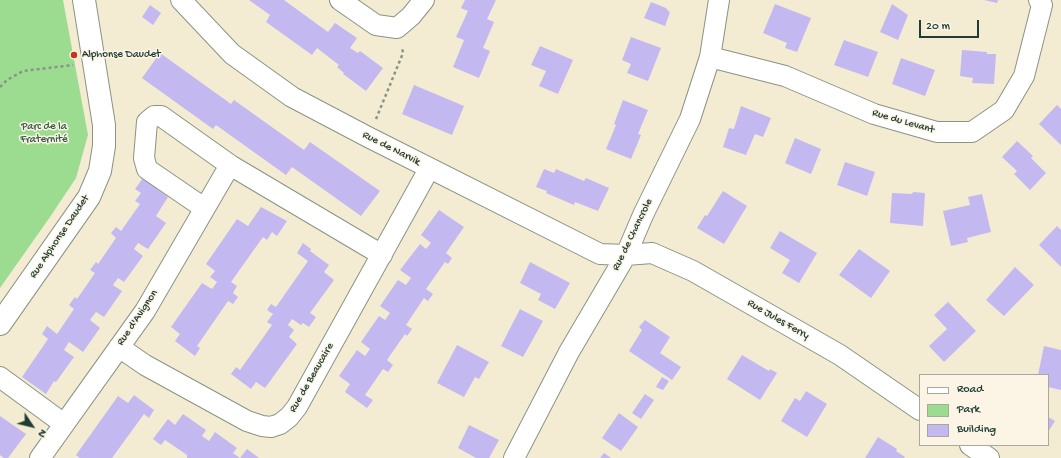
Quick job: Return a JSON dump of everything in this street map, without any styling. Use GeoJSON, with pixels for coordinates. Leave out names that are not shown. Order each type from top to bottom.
{"type":"FeatureCollection","features":[{"type":"Feature","properties":{"kind":"street","name":"Rue Alphonse Daudet"},"geometry":{"type":"LineString","coordinates":[[0,324],[89,197],[100,171],[104,146],[104,125],[84,0]]}},
{"type":"Feature","properties":{"kind":"street","name":"Rue de Narvik"},"geometry":{"type":"LineString","coordinates":[[181,0],[232,54],[292,97],[368,138],[600,254],[626,255]]}},
{"type":"Feature","properties":{"kind":"street"},"geometry":{"type":"LineString","coordinates":[[340,0],[376,25],[397,28],[411,16],[424,0]]}},
{"type":"Feature","properties":{"kind":"street","name":"Rue de Chancrole"},"geometry":{"type":"LineString","coordinates":[[514,458],[569,352],[626,255],[643,215],[690,119],[710,57],[719,0]]}},
{"type":"Feature","properties":{"kind":"street","name":"Rue du Levant"},"geometry":{"type":"LineString","coordinates":[[710,57],[785,76],[874,114],[937,132],[972,132],[1004,110],[1024,76],[1042,5],[1039,0]]}},
{"type":"Feature","properties":{"kind":"street"},"geometry":{"type":"LineString","coordinates":[[204,208],[147,169],[144,158],[147,122],[154,116],[161,116],[230,165],[382,255]]}},
{"type":"Feature","properties":{"kind":"street","name":"Rue d'Avignon"},"geometry":{"type":"LineString","coordinates":[[40,458],[120,347],[153,298],[230,165]]}},
{"type":"Feature","properties":{"kind":"street","name":"Rue de Beaucaire"},"geometry":{"type":"LineString","coordinates":[[120,347],[145,365],[247,421],[262,426],[280,424],[289,417],[297,407],[429,169]]}},
{"type":"Feature","properties":{"kind":"street","name":"Rue Jules Ferry"},"geometry":{"type":"LineString","coordinates":[[626,255],[652,253],[693,271],[840,355],[919,409]]}},
{"type":"Feature","properties":{"kind":"street"},"geometry":{"type":"LineString","coordinates":[[0,377],[64,424]]}},
{"type":"Feature","properties":{"kind":"street"},"geometry":{"type":"LineString","coordinates":[[971,446],[989,458]]}},
{"type":"Feature","properties":{"kind":"path"},"geometry":{"type":"LineString","coordinates":[[368,138],[403,53],[397,28]]}},
{"type":"Feature","properties":{"kind":"path"},"geometry":{"type":"LineString","coordinates":[[0,87],[7,80],[23,71],[94,63]]}},
{"type":"Feature","properties":{"kind":"green space","name":"Parc de la Fraternité"},"geometry":{"type":"Polygon","coordinates":[[[0,0],[63,0],[88,135],[76,178],[0,288],[0,0]]]}},
{"type":"Feature","properties":{"kind":"building"},"geometry":{"type":"Polygon","coordinates":[[[249,0],[284,0],[328,32],[335,23],[357,38],[350,48],[358,53],[360,51],[383,68],[366,91],[343,74],[344,73],[337,67],[339,65],[317,48],[312,55],[266,22],[270,15],[249,0]]]}},
{"type":"Feature","properties":{"kind":"building"},"geometry":{"type":"Polygon","coordinates":[[[465,0],[496,0],[487,19],[494,22],[483,48],[490,51],[479,78],[453,67],[464,40],[456,37],[468,11],[461,8],[465,0]]]}},
{"type":"Feature","properties":{"kind":"building"},"geometry":{"type":"Polygon","coordinates":[[[984,0],[998,0],[997,3],[984,0]]]}},
{"type":"Feature","properties":{"kind":"building"},"geometry":{"type":"Polygon","coordinates":[[[651,2],[666,8],[670,12],[665,26],[644,18],[651,2]]]}},
{"type":"Feature","properties":{"kind":"building"},"geometry":{"type":"Polygon","coordinates":[[[775,4],[811,18],[797,52],[785,48],[787,43],[763,33],[775,4]]]}},
{"type":"Feature","properties":{"kind":"building"},"geometry":{"type":"Polygon","coordinates":[[[892,4],[908,15],[898,40],[880,32],[892,4]]]}},
{"type":"Feature","properties":{"kind":"building"},"geometry":{"type":"Polygon","coordinates":[[[150,5],[161,13],[153,25],[142,17],[150,5]]]}},
{"type":"Feature","properties":{"kind":"building"},"geometry":{"type":"Polygon","coordinates":[[[631,37],[661,48],[648,81],[627,73],[631,64],[622,60],[631,37]]]}},
{"type":"Feature","properties":{"kind":"building"},"geometry":{"type":"Polygon","coordinates":[[[844,40],[878,52],[868,77],[834,65],[844,40]]]}},
{"type":"Feature","properties":{"kind":"building"},"geometry":{"type":"Polygon","coordinates":[[[540,46],[573,60],[558,94],[539,86],[546,71],[531,65],[540,46]]]}},
{"type":"Feature","properties":{"kind":"building"},"geometry":{"type":"Polygon","coordinates":[[[962,50],[996,54],[994,84],[972,83],[973,78],[960,76],[962,50]]]}},
{"type":"Feature","properties":{"kind":"building"},"geometry":{"type":"Polygon","coordinates":[[[160,53],[231,104],[234,100],[304,150],[310,142],[380,191],[361,216],[292,167],[286,175],[216,125],[213,129],[142,78],[160,53]]]}},
{"type":"Feature","properties":{"kind":"building"},"geometry":{"type":"Polygon","coordinates":[[[901,58],[935,70],[925,96],[892,84],[901,58]]]}},
{"type":"Feature","properties":{"kind":"building"},"geometry":{"type":"Polygon","coordinates":[[[414,85],[464,106],[452,135],[402,114],[414,85]]]}},
{"type":"Feature","properties":{"kind":"building"},"geometry":{"type":"Polygon","coordinates":[[[623,100],[648,110],[638,134],[641,135],[631,159],[606,149],[616,125],[614,124],[623,100]]]}},
{"type":"Feature","properties":{"kind":"building"},"geometry":{"type":"Polygon","coordinates":[[[1057,105],[1061,109],[1061,145],[1039,124],[1057,105]]]}},
{"type":"Feature","properties":{"kind":"building"},"geometry":{"type":"Polygon","coordinates":[[[741,106],[771,118],[763,137],[755,134],[746,155],[723,147],[729,128],[734,129],[741,106]]]}},
{"type":"Feature","properties":{"kind":"building"},"geometry":{"type":"Polygon","coordinates":[[[795,138],[821,149],[811,174],[785,163],[795,138]]]}},
{"type":"Feature","properties":{"kind":"building"},"geometry":{"type":"Polygon","coordinates":[[[1017,141],[1033,156],[1031,158],[1046,173],[1030,190],[1014,174],[1017,171],[1002,157],[1017,141]]]}},
{"type":"Feature","properties":{"kind":"building"},"geometry":{"type":"Polygon","coordinates":[[[845,162],[875,172],[867,196],[837,185],[845,162]]]}},
{"type":"Feature","properties":{"kind":"building"},"geometry":{"type":"Polygon","coordinates":[[[544,169],[554,173],[556,169],[584,181],[586,178],[609,188],[598,211],[575,202],[574,205],[536,187],[544,169]]]}},
{"type":"Feature","properties":{"kind":"building"},"geometry":{"type":"Polygon","coordinates":[[[143,178],[168,197],[156,216],[166,223],[148,249],[138,243],[134,249],[143,256],[124,282],[118,278],[113,285],[122,291],[104,317],[96,312],[90,320],[100,328],[83,352],[69,342],[64,350],[74,357],[56,382],[54,381],[46,394],[22,377],[48,339],[42,334],[47,326],[57,334],[74,309],[69,305],[75,297],[77,299],[95,273],[90,270],[96,262],[98,264],[116,238],[111,233],[116,227],[121,231],[140,204],[135,201],[141,193],[135,189],[143,178]]]}},
{"type":"Feature","properties":{"kind":"building"},"geometry":{"type":"Polygon","coordinates":[[[723,191],[747,206],[724,244],[697,228],[705,215],[707,216],[723,191]]]}},
{"type":"Feature","properties":{"kind":"building"},"geometry":{"type":"Polygon","coordinates":[[[913,192],[925,193],[923,226],[890,223],[892,193],[912,194],[913,192]]]}},
{"type":"Feature","properties":{"kind":"building"},"geometry":{"type":"Polygon","coordinates":[[[982,194],[991,232],[967,238],[968,242],[951,246],[943,211],[970,205],[968,197],[982,194]]]}},
{"type":"Feature","properties":{"kind":"building"},"geometry":{"type":"Polygon","coordinates":[[[261,207],[287,221],[277,236],[272,232],[267,240],[263,237],[231,282],[237,286],[233,293],[238,297],[233,304],[228,301],[197,346],[200,348],[195,356],[175,341],[180,334],[171,327],[202,283],[212,289],[217,282],[210,277],[215,271],[206,264],[237,219],[248,226],[261,207]]]}},
{"type":"Feature","properties":{"kind":"building"},"geometry":{"type":"Polygon","coordinates":[[[439,210],[464,227],[446,253],[452,258],[448,264],[445,262],[426,289],[433,294],[428,301],[424,298],[406,325],[412,329],[407,336],[405,334],[387,360],[393,365],[388,372],[383,369],[365,395],[373,400],[367,408],[345,392],[350,384],[339,376],[357,350],[365,356],[370,349],[361,342],[379,316],[385,320],[390,313],[380,306],[398,280],[406,285],[411,278],[400,270],[420,244],[426,249],[431,243],[421,235],[439,210]]]}},
{"type":"Feature","properties":{"kind":"building"},"geometry":{"type":"Polygon","coordinates":[[[1057,226],[1061,230],[1061,267],[1039,245],[1057,226]]]}},
{"type":"Feature","properties":{"kind":"building"},"geometry":{"type":"Polygon","coordinates":[[[780,231],[817,253],[799,283],[782,273],[790,260],[770,248],[780,231]]]}},
{"type":"Feature","properties":{"kind":"building"},"geometry":{"type":"Polygon","coordinates":[[[303,243],[311,249],[310,251],[329,265],[324,272],[334,280],[310,313],[316,317],[309,327],[303,323],[301,325],[292,319],[288,325],[294,330],[289,337],[297,344],[265,388],[256,382],[251,389],[231,374],[236,367],[240,370],[272,325],[267,322],[273,314],[267,310],[271,304],[276,307],[308,261],[297,253],[303,243]]]}},
{"type":"Feature","properties":{"kind":"building"},"geometry":{"type":"Polygon","coordinates":[[[859,249],[890,271],[871,298],[839,275],[859,249]]]}},
{"type":"Feature","properties":{"kind":"building"},"geometry":{"type":"Polygon","coordinates":[[[530,262],[570,283],[555,309],[538,300],[541,294],[520,283],[530,262]]]}},
{"type":"Feature","properties":{"kind":"building"},"geometry":{"type":"Polygon","coordinates":[[[1015,267],[1034,285],[1004,316],[986,300],[1015,267]]]}},
{"type":"Feature","properties":{"kind":"building"},"geometry":{"type":"Polygon","coordinates":[[[948,302],[976,331],[944,362],[929,346],[947,329],[934,315],[948,302]]]}},
{"type":"Feature","properties":{"kind":"building"},"geometry":{"type":"Polygon","coordinates":[[[520,309],[543,321],[523,357],[501,346],[520,309]]]}},
{"type":"Feature","properties":{"kind":"building"},"geometry":{"type":"Polygon","coordinates":[[[645,320],[670,337],[660,353],[681,367],[672,380],[629,351],[642,330],[639,327],[645,320]]]}},
{"type":"Feature","properties":{"kind":"building"},"geometry":{"type":"Polygon","coordinates":[[[457,345],[489,362],[479,379],[475,377],[464,397],[437,383],[457,345]]]}},
{"type":"Feature","properties":{"kind":"building"},"geometry":{"type":"Polygon","coordinates":[[[1044,346],[1061,350],[1061,390],[1049,387],[1049,374],[1038,374],[1044,346]]]}},
{"type":"Feature","properties":{"kind":"building"},"geometry":{"type":"Polygon","coordinates":[[[742,355],[769,371],[770,369],[777,373],[760,400],[727,379],[742,355]]]}},
{"type":"Feature","properties":{"kind":"building"},"geometry":{"type":"Polygon","coordinates":[[[662,377],[669,381],[663,390],[656,387],[662,377]]]}},
{"type":"Feature","properties":{"kind":"building"},"geometry":{"type":"Polygon","coordinates":[[[806,391],[827,404],[807,437],[781,421],[795,398],[800,401],[806,391]]]}},
{"type":"Feature","properties":{"kind":"building"},"geometry":{"type":"Polygon","coordinates":[[[645,394],[654,400],[641,419],[632,413],[645,394]]]}},
{"type":"Feature","properties":{"kind":"building"},"geometry":{"type":"Polygon","coordinates":[[[134,395],[154,410],[149,418],[144,414],[112,458],[80,458],[76,455],[118,396],[128,403],[134,395]]]}},
{"type":"Feature","properties":{"kind":"building"},"geometry":{"type":"Polygon","coordinates":[[[619,413],[638,427],[621,451],[602,438],[619,413]]]}},
{"type":"Feature","properties":{"kind":"building"},"geometry":{"type":"Polygon","coordinates":[[[183,414],[206,430],[202,436],[209,441],[215,432],[237,448],[233,453],[240,458],[187,458],[187,455],[165,440],[161,445],[153,439],[168,419],[175,425],[183,414]]]}},
{"type":"Feature","properties":{"kind":"building"},"geometry":{"type":"Polygon","coordinates":[[[0,416],[26,434],[8,458],[4,458],[0,455],[0,416]]]}},
{"type":"Feature","properties":{"kind":"building"},"geometry":{"type":"Polygon","coordinates":[[[1049,418],[1055,421],[1049,430],[1049,418]]]}},
{"type":"Feature","properties":{"kind":"building"},"geometry":{"type":"Polygon","coordinates":[[[469,425],[499,440],[489,458],[476,458],[458,448],[469,425]]]}},
{"type":"Feature","properties":{"kind":"building"},"geometry":{"type":"Polygon","coordinates":[[[878,437],[897,449],[896,451],[905,457],[865,458],[878,437]]]}},
{"type":"Feature","properties":{"kind":"building"},"geometry":{"type":"Polygon","coordinates":[[[247,449],[259,458],[240,458],[247,449]]]}},
{"type":"Feature","properties":{"kind":"building"},"geometry":{"type":"Polygon","coordinates":[[[604,453],[611,458],[600,458],[604,453]]]}},
{"type":"Feature","properties":{"kind":"place","name":"Alphonse Daudet"},"geometry":{"type":"Point","coordinates":[74,55]}}]}
